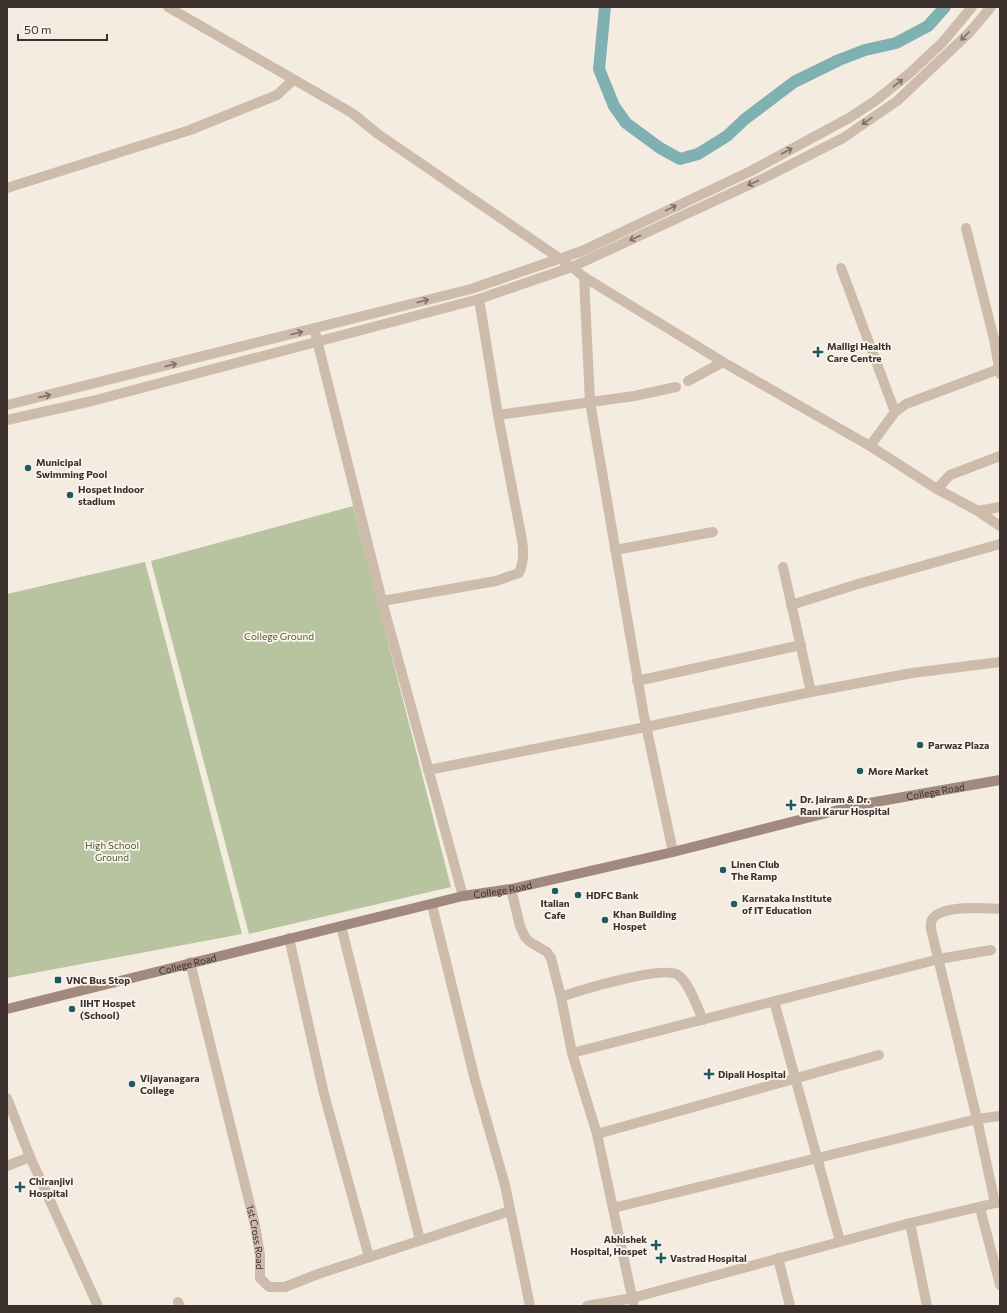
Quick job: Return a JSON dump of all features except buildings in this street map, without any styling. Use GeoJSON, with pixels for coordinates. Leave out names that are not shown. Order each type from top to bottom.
{"type":"FeatureCollection","features":[{"type":"Feature","properties":{"kind":"main road","name":"College Road"},"geometry":{"type":"LineString","coordinates":[[7,1010],[190,962],[432,905],[463,896],[511,889],[673,852],[858,805],[1000,780]]}},
{"type":"Feature","properties":{"kind":"street"},"geometry":{"type":"LineString","coordinates":[[168,7],[352,113],[415,160],[572,267],[584,277],[723,362],[870,446],[937,489],[978,511],[1000,526]]}},
{"type":"Feature","properties":{"kind":"street"},"geometry":{"type":"LineString","coordinates":[[7,405],[471,289],[582,251],[627,231],[751,170],[849,118],[875,101],[910,73],[942,43],[972,7]]}},
{"type":"Feature","properties":{"kind":"street"},"geometry":{"type":"LineString","coordinates":[[7,420],[92,401],[479,299],[572,267],[764,178],[843,138],[897,101],[969,33],[991,7]]}},
{"type":"Feature","properties":{"kind":"street"},"geometry":{"type":"LineString","coordinates":[[7,188],[190,130],[277,95],[293,80]]}},
{"type":"Feature","properties":{"kind":"street"},"geometry":{"type":"LineString","coordinates":[[870,446],[895,412],[913,400],[1000,372],[994,339],[966,228]]}},
{"type":"Feature","properties":{"kind":"street"},"geometry":{"type":"LineString","coordinates":[[840,268],[895,412]]}},
{"type":"Feature","properties":{"kind":"street"},"geometry":{"type":"LineString","coordinates":[[584,277],[590,402],[637,681],[673,852]]}},
{"type":"Feature","properties":{"kind":"street"},"geometry":{"type":"LineString","coordinates":[[382,601],[496,581],[519,573],[523,559],[522,540],[498,415],[479,299]]}},
{"type":"Feature","properties":{"kind":"street"},"geometry":{"type":"LineString","coordinates":[[314,328],[382,601],[463,896]]}},
{"type":"Feature","properties":{"kind":"street"},"geometry":{"type":"LineString","coordinates":[[688,380],[723,362]]}},
{"type":"Feature","properties":{"kind":"street"},"geometry":{"type":"LineString","coordinates":[[498,415],[634,396],[676,387]]}},
{"type":"Feature","properties":{"kind":"street"},"geometry":{"type":"LineString","coordinates":[[937,489],[950,476],[1000,456]]}},
{"type":"Feature","properties":{"kind":"street"},"geometry":{"type":"LineString","coordinates":[[978,511],[1000,507]]}},
{"type":"Feature","properties":{"kind":"street"},"geometry":{"type":"LineString","coordinates":[[615,550],[713,532]]}},
{"type":"Feature","properties":{"kind":"street"},"geometry":{"type":"LineString","coordinates":[[791,605],[858,584],[1000,544]]}},
{"type":"Feature","properties":{"kind":"street"},"geometry":{"type":"LineString","coordinates":[[783,567],[811,692]]}},
{"type":"Feature","properties":{"kind":"street"},"geometry":{"type":"LineString","coordinates":[[637,681],[800,645]]}},
{"type":"Feature","properties":{"kind":"street"},"geometry":{"type":"LineString","coordinates":[[428,770],[646,727],[811,692],[912,673],[1000,662]]}},
{"type":"Feature","properties":{"kind":"street"},"geometry":{"type":"LineString","coordinates":[[511,889],[522,931],[530,942],[543,948],[551,958],[561,997],[572,1053],[597,1134],[633,1302]]}},
{"type":"Feature","properties":{"kind":"street"},"geometry":{"type":"LineString","coordinates":[[432,905],[475,1080],[505,1184],[530,1306]]}},
{"type":"Feature","properties":{"kind":"street"},"geometry":{"type":"LineString","coordinates":[[586,1306],[633,1302],[778,1258],[840,1241],[910,1223],[980,1208],[998,1202],[931,929],[931,921],[934,917],[952,910],[966,908],[1000,909]]}},
{"type":"Feature","properties":{"kind":"street"},"geometry":{"type":"LineString","coordinates":[[341,926],[420,1240]]}},
{"type":"Feature","properties":{"kind":"street"},"geometry":{"type":"LineString","coordinates":[[289,938],[324,1094],[369,1257]]}},
{"type":"Feature","properties":{"kind":"street"},"geometry":{"type":"LineString","coordinates":[[572,1053],[939,959],[991,950]]}},
{"type":"Feature","properties":{"kind":"street","name":"1st Cross Road"},"geometry":{"type":"LineString","coordinates":[[190,962],[254,1225],[260,1255],[260,1278],[269,1287],[285,1287],[369,1257],[510,1211]]}},
{"type":"Feature","properties":{"kind":"street"},"geometry":{"type":"LineString","coordinates":[[561,997],[592,986],[673,972],[680,976],[686,985],[704,1020]]}},
{"type":"Feature","properties":{"kind":"street"},"geometry":{"type":"LineString","coordinates":[[774,1001],[840,1241]]}},
{"type":"Feature","properties":{"kind":"street"},"geometry":{"type":"LineString","coordinates":[[597,1134],[794,1077],[879,1055]]}},
{"type":"Feature","properties":{"kind":"street"},"geometry":{"type":"LineString","coordinates":[[7,1098],[30,1156],[98,1306]]}},
{"type":"Feature","properties":{"kind":"street"},"geometry":{"type":"LineString","coordinates":[[613,1208],[977,1119],[1000,1116]]}},
{"type":"Feature","properties":{"kind":"street"},"geometry":{"type":"LineString","coordinates":[[7,1166],[30,1156]]}},
{"type":"Feature","properties":{"kind":"street"},"geometry":{"type":"LineString","coordinates":[[980,1208],[1000,1285]]}},
{"type":"Feature","properties":{"kind":"street"},"geometry":{"type":"LineString","coordinates":[[910,1223],[928,1302],[927,1306]]}},
{"type":"Feature","properties":{"kind":"street"},"geometry":{"type":"LineString","coordinates":[[778,1258],[790,1306]]}},
{"type":"Feature","properties":{"kind":"green space","name":"College Ground"},"geometry":{"type":"Polygon","coordinates":[[[353,506],[451,887],[249,934],[151,561],[353,506]]]}},
{"type":"Feature","properties":{"kind":"green space","name":"High School Ground"},"geometry":{"type":"Polygon","coordinates":[[[145,562],[242,934],[7,978],[7,594],[145,562]]]}},
{"type":"Feature","properties":{"kind":"waterway"},"geometry":{"type":"LineString","coordinates":[[605,7],[599,69],[614,106],[626,123],[660,148],[680,159],[698,154],[727,136],[745,119],[794,82],[839,60],[865,50],[896,43],[928,26],[945,7]]}},
{"type":"Feature","properties":{"kind":"place","name":"Malligi Health Care Centre"},"geometry":{"type":"Point","coordinates":[818,352]}},
{"type":"Feature","properties":{"kind":"place","name":"Municipal Swimming Pool"},"geometry":{"type":"Point","coordinates":[28,468]}},
{"type":"Feature","properties":{"kind":"place","name":"Hospet Indoor stadium"},"geometry":{"type":"Point","coordinates":[70,495]}},
{"type":"Feature","properties":{"kind":"place","name":"Parwaz Plaza"},"geometry":{"type":"Point","coordinates":[920,745]}},
{"type":"Feature","properties":{"kind":"place","name":"More Market"},"geometry":{"type":"Point","coordinates":[860,771]}},
{"type":"Feature","properties":{"kind":"place","name":"Dr. Jairam & Dr. Rani Karur Hospital"},"geometry":{"type":"Point","coordinates":[791,805]}},
{"type":"Feature","properties":{"kind":"place","name":"Linen Club The Ramp"},"geometry":{"type":"Point","coordinates":[723,870]}},
{"type":"Feature","properties":{"kind":"place","name":"Italian Cafe"},"geometry":{"type":"Point","coordinates":[555,891]}},
{"type":"Feature","properties":{"kind":"place","name":"HDFC Bank"},"geometry":{"type":"Point","coordinates":[578,895]}},
{"type":"Feature","properties":{"kind":"place","name":"Karnataka Institute of IT Education"},"geometry":{"type":"Point","coordinates":[734,904]}},
{"type":"Feature","properties":{"kind":"place","name":"Khan Building Hospet"},"geometry":{"type":"Point","coordinates":[605,920]}},
{"type":"Feature","properties":{"kind":"place","name":"VNC Bus Stop"},"geometry":{"type":"Point","coordinates":[58,980]}},
{"type":"Feature","properties":{"kind":"place","name":"IIHT Hospet (School)"},"geometry":{"type":"Point","coordinates":[72,1009]}},
{"type":"Feature","properties":{"kind":"place","name":"Dipali Hospital"},"geometry":{"type":"Point","coordinates":[709,1074]}},
{"type":"Feature","properties":{"kind":"place","name":"Vijayanagara College"},"geometry":{"type":"Point","coordinates":[132,1084]}},
{"type":"Feature","properties":{"kind":"place","name":"Chiranjivi Hospital"},"geometry":{"type":"Point","coordinates":[20,1187]}},
{"type":"Feature","properties":{"kind":"place","name":"Abhishek Hospital, Hospet"},"geometry":{"type":"Point","coordinates":[656,1245]}},
{"type":"Feature","properties":{"kind":"place","name":"Vastrad Hospital"},"geometry":{"type":"Point","coordinates":[661,1258]}}]}
